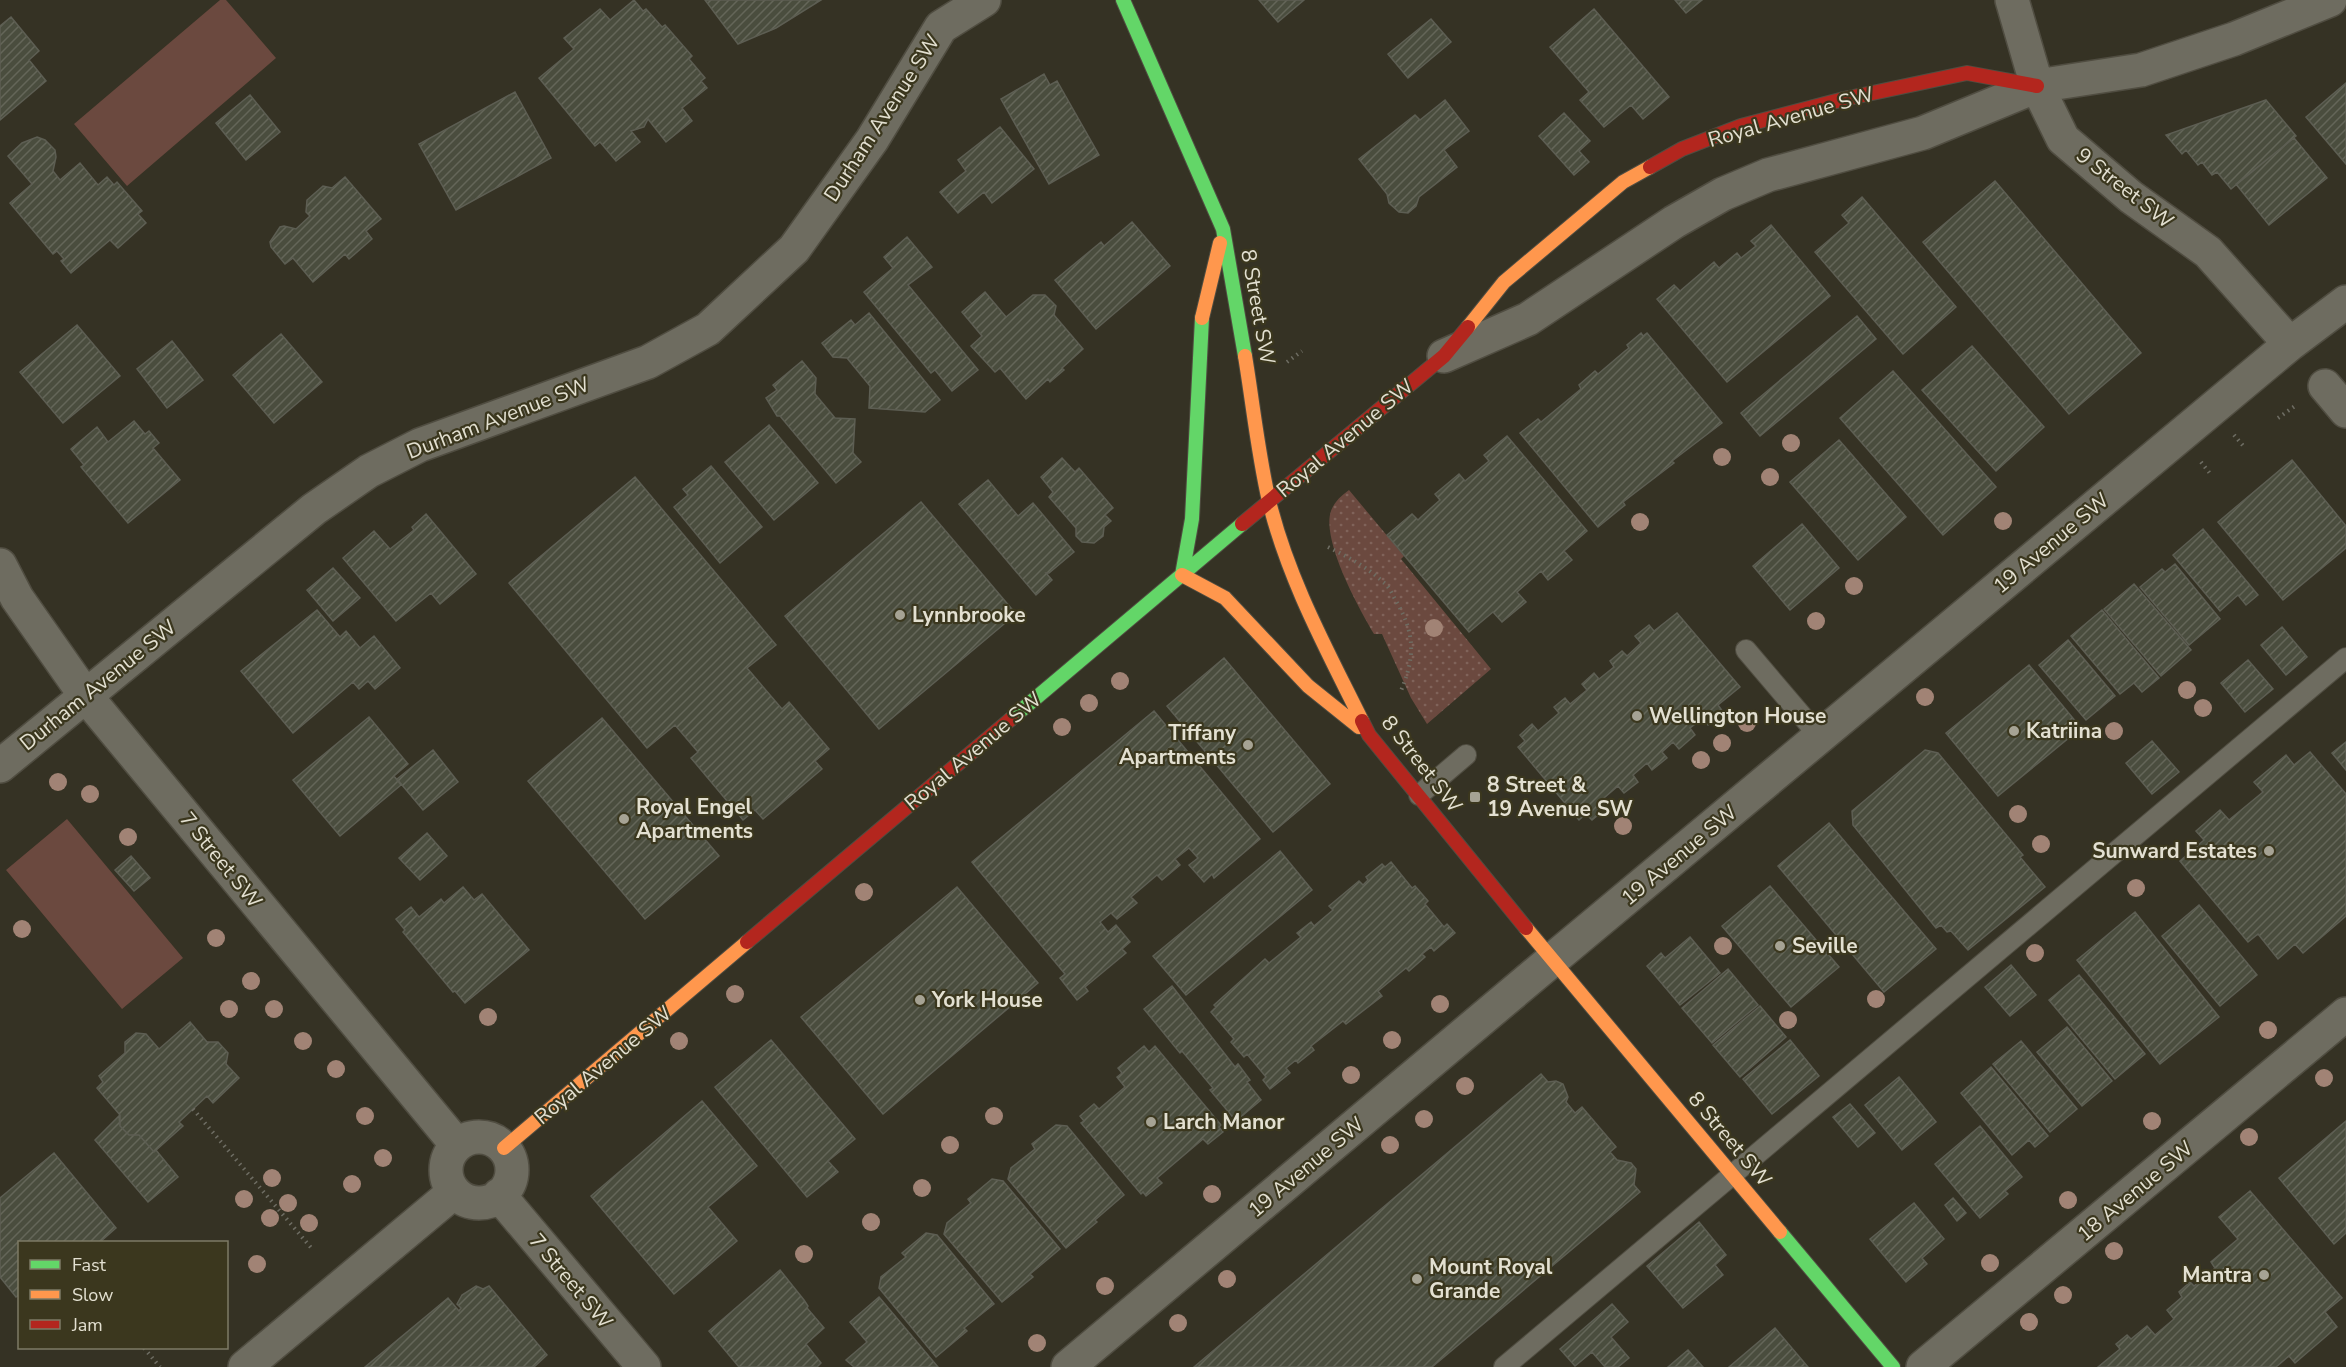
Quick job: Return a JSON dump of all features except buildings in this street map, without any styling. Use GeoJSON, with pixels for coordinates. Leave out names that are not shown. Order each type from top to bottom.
{"type":"FeatureCollection","features":[{"type":"Feature","properties":{"kind":"street","name":"Durham Avenue SW"},"geometry":{"type":"LineString","coordinates":[[0,766],[314,509],[369,471],[420,445],[648,362],[708,329],[794,249],[872,140],[948,14],[984,0]]}},
{"type":"Feature","properties":{"kind":"street","name":"8 Street SW"},"geometry":{"type":"LineString","coordinates":[[1123,0],[1223,229],[1269,501],[1284,550],[1305,605],[1369,735],[1552,960],[1893,1367]]}},
{"type":"Feature","properties":{"kind":"street","name":"9 Street SW"},"geometry":{"type":"LineString","coordinates":[[2012,0],[2037,86],[2063,139],[2131,197],[2208,252],[2289,344]]}},
{"type":"Feature","properties":{"kind":"street","name":"Royal Avenue SW"},"geometry":{"type":"LineString","coordinates":[[1444,356],[1528,320],[1633,248],[1723,194],[1768,175],[1923,133],[2037,86],[2141,70],[2234,39],[2330,0]]}},
{"type":"Feature","properties":{"kind":"street","name":"Royal Avenue SW"},"geometry":{"type":"LineString","coordinates":[[504,1149],[1182,574],[1444,356],[1504,282],[1623,182],[1682,149],[1742,126],[1844,99],[1967,73],[2037,86]]}},
{"type":"Feature","properties":{"kind":"street"},"geometry":{"type":"LineString","coordinates":[[1223,229],[1201,323],[1192,519],[1182,574],[1225,598],[1308,686],[1369,735]]}},
{"type":"Feature","properties":{"kind":"street","name":"19 Avenue SW"},"geometry":{"type":"LineString","coordinates":[[1068,1367],[2289,344],[2346,302]]}},
{"type":"Feature","properties":{"kind":"street"},"geometry":{"type":"LineString","coordinates":[[2325,386],[2346,411]]}},
{"type":"Feature","properties":{"kind":"street","name":"7 Street SW"},"geometry":{"type":"LineString","coordinates":[[0,565],[17,598],[85,695],[457,1145]]}},
{"type":"Feature","properties":{"kind":"street","name":"18 Avenue SW"},"geometry":{"type":"LineString","coordinates":[[1923,1367],[2346,1014]]}},
{"type":"Feature","properties":{"kind":"street"},"geometry":{"type":"LineString","coordinates":[[481,1137],[493,1139],[504,1149],[511,1161],[511,1178],[499,1196],[493,1200],[476,1203],[464,1200],[454,1192],[445,1170],[448,1157],[457,1145],[469,1138],[481,1137]]}},
{"type":"Feature","properties":{"kind":"street"},"geometry":{"type":"LineString","coordinates":[[245,1367],[454,1192]]}},
{"type":"Feature","properties":{"kind":"street","name":"7 Street SW"},"geometry":{"type":"LineString","coordinates":[[499,1196],[644,1367]]}},
{"type":"Feature","properties":{"kind":"lane"},"geometry":{"type":"LineString","coordinates":[[1746,650],[1820,737]]}},
{"type":"Feature","properties":{"kind":"lane"},"geometry":{"type":"LineString","coordinates":[[1504,1367],[2346,658]]}},
{"type":"Feature","properties":{"kind":"lane"},"geometry":{"type":"LineString","coordinates":[[1419,795],[1467,755]]}},
{"type":"Feature","properties":{"kind":"path"},"geometry":{"type":"LineString","coordinates":[[1287,362],[1302,351]]}},
{"type":"Feature","properties":{"kind":"path"},"geometry":{"type":"LineString","coordinates":[[2278,418],[2298,404]]}},
{"type":"Feature","properties":{"kind":"path"},"geometry":{"type":"LineString","coordinates":[[1328,547],[1362,565],[1386,583],[1405,616],[1412,642],[1409,671],[1400,693]]}},
{"type":"Feature","properties":{"kind":"path"},"geometry":{"type":"LineString","coordinates":[[193,1109],[313,1250]]}},
{"type":"Feature","properties":{"kind":"path"},"geometry":{"type":"LineString","coordinates":[[146,1349],[160,1367]]}},
{"type":"Feature","properties":{"kind":"shaded area"},"geometry":{"type":"Polygon","coordinates":[[[220,0],[226,0],[276,58],[127,186],[74,124],[220,0]]]}},
{"type":"Feature","properties":{"kind":"shaded area"},"geometry":{"type":"Polygon","coordinates":[[[1349,490],[1404,556],[1401,559],[1491,669],[1427,724],[1411,698],[1382,634],[1374,634],[1336,556],[1329,524],[1331,511],[1341,496],[1349,490]]]}},
{"type":"Feature","properties":{"kind":"shaded area"},"geometry":{"type":"Polygon","coordinates":[[[67,819],[183,958],[122,1009],[6,870],[67,819]]]}},
{"type":"Feature","properties":{"kind":"traffic: fast"},"geometry":{"type":"LineString","coordinates":[[1123,0],[1223,229],[1245,356]]}},
{"type":"Feature","properties":{"kind":"traffic: fast"},"geometry":{"type":"LineString","coordinates":[[1182,575],[1192,519],[1202,318]]}},
{"type":"Feature","properties":{"kind":"traffic: fast"},"geometry":{"type":"LineString","coordinates":[[1011,719],[1242,524]]}},
{"type":"Feature","properties":{"kind":"traffic: fast"},"geometry":{"type":"LineString","coordinates":[[1780,1232],[1893,1367]]}},
{"type":"Feature","properties":{"kind":"traffic: slow"},"geometry":{"type":"LineString","coordinates":[[1468,327],[1504,282],[1623,182],[1650,167]]}},
{"type":"Feature","properties":{"kind":"traffic: slow"},"geometry":{"type":"LineString","coordinates":[[1202,318],[1220,243]]}},
{"type":"Feature","properties":{"kind":"traffic: slow"},"geometry":{"type":"LineString","coordinates":[[1245,356],[1262,465],[1277,530],[1322,641],[1362,721]]}},
{"type":"Feature","properties":{"kind":"traffic: slow"},"geometry":{"type":"LineString","coordinates":[[1182,575],[1225,598],[1308,686],[1359,727]]}},
{"type":"Feature","properties":{"kind":"traffic: slow"},"geometry":{"type":"LineString","coordinates":[[1526,928],[1780,1232]]}},
{"type":"Feature","properties":{"kind":"traffic: slow"},"geometry":{"type":"LineString","coordinates":[[504,1148],[747,942]]}},
{"type":"Feature","properties":{"kind":"traffic: jam"},"geometry":{"type":"LineString","coordinates":[[1650,167],[1682,149],[1741,126],[1844,99],[1967,73],[2037,86]]}},
{"type":"Feature","properties":{"kind":"traffic: jam"},"geometry":{"type":"LineString","coordinates":[[1242,524],[1444,356],[1468,327]]}},
{"type":"Feature","properties":{"kind":"traffic: jam"},"geometry":{"type":"LineString","coordinates":[[747,942],[1011,719]]}},
{"type":"Feature","properties":{"kind":"traffic: jam"},"geometry":{"type":"LineString","coordinates":[[1362,721],[1369,735],[1526,928]]}},
{"type":"Feature","properties":{"kind":"place","name":"Lynnbrooke"},"geometry":{"type":"Point","coordinates":[900,615]}},
{"type":"Feature","properties":{"kind":"place","name":"Wellington House"},"geometry":{"type":"Point","coordinates":[1637,716]}},
{"type":"Feature","properties":{"kind":"place","name":"Katriina"},"geometry":{"type":"Point","coordinates":[2014,731]}},
{"type":"Feature","properties":{"kind":"place","name":"Tiffany Apartments"},"geometry":{"type":"Point","coordinates":[1248,745]}},
{"type":"Feature","properties":{"kind":"place","name":"8 Street & 19 Avenue SW"},"geometry":{"type":"Point","coordinates":[1475,797]}},
{"type":"Feature","properties":{"kind":"place","name":"Royal Engel Apartments"},"geometry":{"type":"Point","coordinates":[624,819]}},
{"type":"Feature","properties":{"kind":"place","name":"Sunward Estates"},"geometry":{"type":"Point","coordinates":[2269,851]}},
{"type":"Feature","properties":{"kind":"place","name":"Seville"},"geometry":{"type":"Point","coordinates":[1780,946]}},
{"type":"Feature","properties":{"kind":"place","name":"York House"},"geometry":{"type":"Point","coordinates":[920,1000]}},
{"type":"Feature","properties":{"kind":"place","name":"Larch Manor"},"geometry":{"type":"Point","coordinates":[1151,1122]}},
{"type":"Feature","properties":{"kind":"place","name":"Mantra"},"geometry":{"type":"Point","coordinates":[2264,1275]}},
{"type":"Feature","properties":{"kind":"place","name":"Mount Royal Grande"},"geometry":{"type":"Point","coordinates":[1417,1279]}}]}
